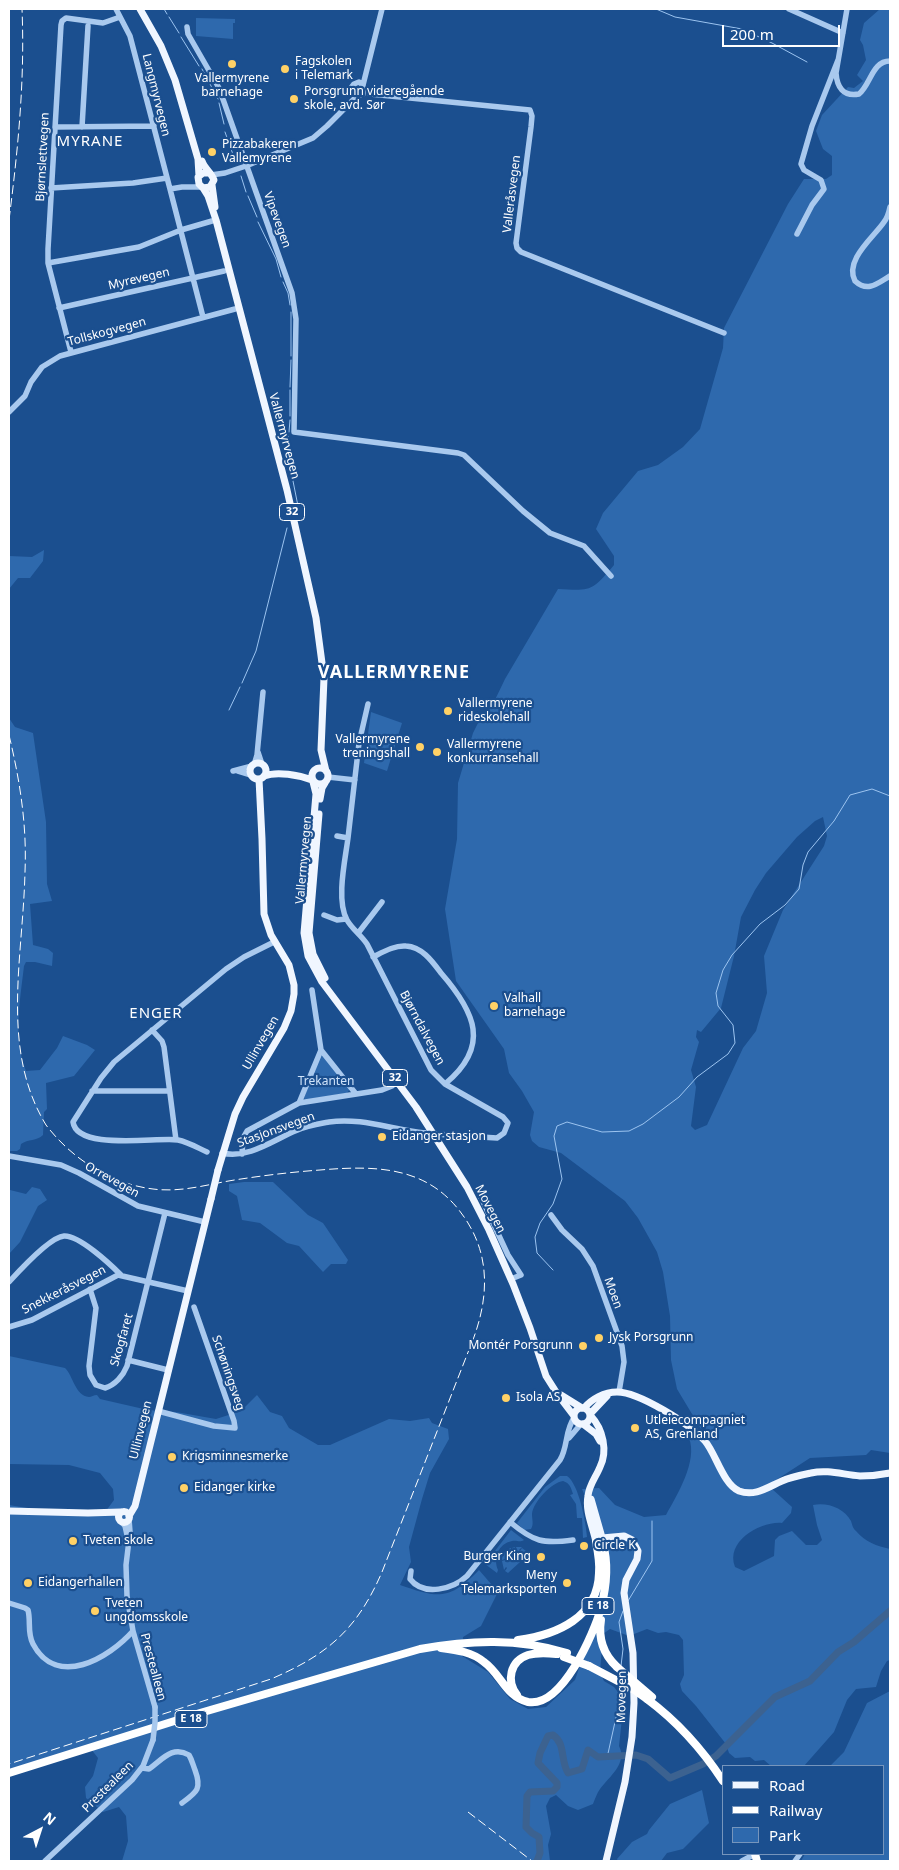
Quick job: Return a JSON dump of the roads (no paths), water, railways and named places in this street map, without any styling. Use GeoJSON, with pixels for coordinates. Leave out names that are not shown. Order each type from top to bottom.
{"type":"FeatureCollection","features":[{"type":"Feature","properties":{"kind":"highway","name":"E 18"},"geometry":{"type":"LineString","coordinates":[[504,1642],[547,1635],[576,1620],[587,1609],[594,1596],[599,1578],[600,1541]]}},
{"type":"Feature","properties":{"kind":"highway","name":"E 18"},"geometry":{"type":"LineString","coordinates":[[441,1648],[464,1652],[480,1658],[511,1693],[522,1700],[538,1701],[553,1693],[571,1671],[589,1640],[597,1620],[603,1596],[606,1565],[600,1541]]}},
{"type":"Feature","properties":{"kind":"highway","name":"E 18"},"geometry":{"type":"LineString","coordinates":[[583,1650],[600,1597],[602,1575],[599,1560]]}},
{"type":"Feature","properties":{"kind":"highway","name":"E 18"},"geometry":{"type":"LineString","coordinates":[[603,1596],[605,1600],[600,1628],[601,1642],[607,1656],[617,1674],[649,1698]]}},
{"type":"Feature","properties":{"kind":"highway","name":"E 18"},"geometry":{"type":"LineString","coordinates":[[9,1775],[210,1710],[403,1654],[457,1643],[504,1642],[532,1644],[617,1674],[684,1725],[722,1777]]}},
{"type":"Feature","properties":{"kind":"highway","name":"E 18"},"geometry":{"type":"LineString","coordinates":[[9,1775],[404,1656],[441,1648],[474,1645],[504,1645],[533,1648],[563,1655]]}},
{"type":"Feature","properties":{"kind":"highway","name":"E 18"},"geometry":{"type":"LineString","coordinates":[[522,1700],[514,1691],[511,1683],[511,1673],[516,1664],[529,1655],[541,1653],[563,1655]]}},
{"type":"Feature","properties":{"kind":"main road","name":"32"},"geometry":{"type":"LineString","coordinates":[[139,9],[161,46],[182,104],[199,163],[198,183],[202,188]]}},
{"type":"Feature","properties":{"kind":"main road","name":"32"},"geometry":{"type":"LineString","coordinates":[[182,104],[191,123],[202,162],[210,174],[213,184]]}},
{"type":"Feature","properties":{"kind":"main road"},"geometry":{"type":"LineString","coordinates":[[198,177],[203,173],[210,174]]}},
{"type":"Feature","properties":{"kind":"main road"},"geometry":{"type":"LineString","coordinates":[[202,188],[208,188],[213,184]]}},
{"type":"Feature","properties":{"kind":"main road","name":"Vallermyrvegen"},"geometry":{"type":"LineString","coordinates":[[213,184],[214,220]]}},
{"type":"Feature","properties":{"kind":"main road","name":"Vallermyrvegen"},"geometry":{"type":"LineString","coordinates":[[202,188],[208,196],[282,470],[316,618],[324,678],[321,750],[326,777],[320,796],[307,938]]}},
{"type":"Feature","properties":{"kind":"main road","name":"Vallermyrvegen"},"geometry":{"type":"LineString","coordinates":[[307,938],[316,794],[313,781],[314,771],[321,750]]}},
{"type":"Feature","properties":{"kind":"main road"},"geometry":{"type":"LineString","coordinates":[[253,766],[264,766],[273,770],[296,773],[314,771],[320,768],[326,777],[319,784],[296,776],[274,774],[254,778],[251,775],[253,766]]}},
{"type":"Feature","properties":{"kind":"main road","name":"Ullinvegen"},"geometry":{"type":"LineString","coordinates":[[124,1517],[135,1506],[222,1153],[238,1107],[284,1028],[292,1006],[294,985],[292,972],[287,959],[274,942],[266,924],[263,904],[261,777],[264,766]]}},
{"type":"Feature","properties":{"kind":"main road","name":"Movegen"},"geometry":{"type":"LineString","coordinates":[[307,938],[316,961],[342,1008],[404,1090],[445,1150],[476,1204],[511,1279],[546,1376],[574,1417]]}},
{"type":"Feature","properties":{"kind":"main road","name":"Movegen"},"geometry":{"type":"LineString","coordinates":[[553,1388],[566,1399],[583,1408]]}},
{"type":"Feature","properties":{"kind":"main road"},"geometry":{"type":"LineString","coordinates":[[574,1417],[577,1410],[583,1408],[596,1398],[608,1394],[619,1392],[638,1397],[694,1431],[707,1444],[727,1479],[737,1489],[753,1492],[790,1478],[815,1472],[865,1476],[890,1473]]}},
{"type":"Feature","properties":{"kind":"main road"},"geometry":{"type":"LineString","coordinates":[[582,1424],[588,1422],[590,1415],[608,1394]]}},
{"type":"Feature","properties":{"kind":"main road","name":"32"},"geometry":{"type":"LineString","coordinates":[[583,1408],[588,1410],[603,1437],[603,1445]]}},
{"type":"Feature","properties":{"kind":"main road","name":"32"},"geometry":{"type":"LineString","coordinates":[[574,1417],[577,1422],[596,1434],[603,1445]]}},
{"type":"Feature","properties":{"kind":"main road"},"geometry":{"type":"LineString","coordinates":[[600,1541],[587,1503],[592,1482],[603,1461],[603,1445]]}},
{"type":"Feature","properties":{"kind":"main road"},"geometry":{"type":"LineString","coordinates":[[9,1510],[88,1513],[124,1517]]}},
{"type":"Feature","properties":{"kind":"main road","name":"Movegen"},"geometry":{"type":"LineString","coordinates":[[600,1541],[628,1537],[635,1543],[638,1551],[637,1559],[626,1580],[624,1593],[633,1653],[634,1722],[625,1782],[606,1861]]}},
{"type":"Feature","properties":{"kind":"street","name":"Langmyrvegen"},"geometry":{"type":"LineString","coordinates":[[116,9],[130,36],[203,317]]}},
{"type":"Feature","properties":{"kind":"street"},"geometry":{"type":"LineString","coordinates":[[210,174],[225,173],[246,166],[313,138],[332,121],[355,94],[363,92],[365,73],[382,9]]}},
{"type":"Feature","properties":{"kind":"street"},"geometry":{"type":"LineString","coordinates":[[789,9],[843,33]]}},
{"type":"Feature","properties":{"kind":"street"},"geometry":{"type":"LineString","coordinates":[[847,9],[836,73],[838,86],[845,93],[855,94],[864,89],[878,66],[885,61],[890,61]]}},
{"type":"Feature","properties":{"kind":"street","name":"Bjørnslettvegen"},"geometry":{"type":"LineString","coordinates":[[71,352],[48,263],[62,21],[66,18],[103,23],[120,17]]}},
{"type":"Feature","properties":{"kind":"street"},"geometry":{"type":"LineString","coordinates":[[82,127],[88,26]]}},
{"type":"Feature","properties":{"kind":"street","name":"Vipevegen"},"geometry":{"type":"LineString","coordinates":[[187,27],[188,34],[219,88],[294,300],[296,336],[294,432],[464,455],[523,511],[550,533],[584,546],[612,576]]}},
{"type":"Feature","properties":{"kind":"street"},"geometry":{"type":"LineString","coordinates":[[797,234],[812,205],[824,189],[824,184],[821,180],[804,170],[801,164],[812,126],[838,60]]}},
{"type":"Feature","properties":{"kind":"street"},"geometry":{"type":"LineString","coordinates":[[355,94],[351,88],[365,73]]}},
{"type":"Feature","properties":{"kind":"street"},"geometry":{"type":"LineString","coordinates":[[356,83],[363,85]]}},
{"type":"Feature","properties":{"kind":"street","name":"Valleråsvegen"},"geometry":{"type":"LineString","coordinates":[[370,94],[530,110],[531,127],[516,243],[517,248],[521,252],[724,332]]}},
{"type":"Feature","properties":{"kind":"street"},"geometry":{"type":"LineString","coordinates":[[55,127],[154,126]]}},
{"type":"Feature","properties":{"kind":"street"},"geometry":{"type":"LineString","coordinates":[[213,184],[225,173]]}},
{"type":"Feature","properties":{"kind":"street"},"geometry":{"type":"LineString","coordinates":[[182,187],[198,177]]}},
{"type":"Feature","properties":{"kind":"street"},"geometry":{"type":"LineString","coordinates":[[51,188],[133,183],[167,178]]}},
{"type":"Feature","properties":{"kind":"street"},"geometry":{"type":"LineString","coordinates":[[170,189],[182,187],[202,188]]}},
{"type":"Feature","properties":{"kind":"street"},"geometry":{"type":"LineString","coordinates":[[890,207],[886,221],[859,252],[852,272],[855,281],[866,287],[874,286],[890,276]]}},
{"type":"Feature","properties":{"kind":"street"},"geometry":{"type":"LineString","coordinates":[[48,263],[139,247],[181,230],[214,220]]}},
{"type":"Feature","properties":{"kind":"street","name":"Myrevegen"},"geometry":{"type":"LineString","coordinates":[[59,308],[224,270]]}},
{"type":"Feature","properties":{"kind":"street","name":"Tollskogvegen"},"geometry":{"type":"LineString","coordinates":[[9,412],[25,396],[31,382],[42,367],[60,356],[235,309]]}},
{"type":"Feature","properties":{"kind":"street"},"geometry":{"type":"LineString","coordinates":[[251,775],[234,771],[253,766],[258,747],[263,692]]}},
{"type":"Feature","properties":{"kind":"street"},"geometry":{"type":"LineString","coordinates":[[324,915],[337,920],[346,919],[342,895],[363,721],[368,704]]}},
{"type":"Feature","properties":{"kind":"street","name":"Ullinvegen"},"geometry":{"type":"LineString","coordinates":[[258,747],[264,766]]}},
{"type":"Feature","properties":{"kind":"street"},"geometry":{"type":"LineString","coordinates":[[326,777],[355,780]]}},
{"type":"Feature","properties":{"kind":"street"},"geometry":{"type":"LineString","coordinates":[[337,836],[348,838]]}},
{"type":"Feature","properties":{"kind":"street"},"geometry":{"type":"LineString","coordinates":[[359,932],[382,902]]}},
{"type":"Feature","properties":{"kind":"street","name":"Bjørndalvegen"},"geometry":{"type":"LineString","coordinates":[[346,919],[359,932],[374,957],[425,1059],[437,1077],[445,1084],[504,1117],[508,1123],[504,1133],[497,1138],[448,1135]]}},
{"type":"Feature","properties":{"kind":"street"},"geometry":{"type":"LineString","coordinates":[[207,1152],[176,1140],[98,1140],[82,1133],[73,1125],[74,1119],[114,1062],[226,969],[244,957],[274,942]]}},
{"type":"Feature","properties":{"kind":"street"},"geometry":{"type":"LineString","coordinates":[[374,957],[402,946],[416,948],[430,960],[462,998],[473,1029],[472,1051],[465,1064],[445,1084]]}},
{"type":"Feature","properties":{"kind":"street"},"geometry":{"type":"LineString","coordinates":[[312,990],[321,1050],[356,1094]]}},
{"type":"Feature","properties":{"kind":"street"},"geometry":{"type":"LineString","coordinates":[[152,1030],[162,1041],[164,1048],[176,1140]]}},
{"type":"Feature","properties":{"kind":"street"},"geometry":{"type":"LineString","coordinates":[[299,1103],[321,1050]]}},
{"type":"Feature","properties":{"kind":"street"},"geometry":{"type":"LineString","coordinates":[[242,1154],[243,1138],[247,1131],[299,1103],[382,1090],[392,1086]]}},
{"type":"Feature","properties":{"kind":"street"},"geometry":{"type":"LineString","coordinates":[[92,1091],[169,1091]]}},
{"type":"Feature","properties":{"kind":"street","name":"Stasjonsvegen"},"geometry":{"type":"LineString","coordinates":[[222,1153],[242,1154],[297,1130],[329,1122],[377,1124],[425,1134],[448,1135]]}},
{"type":"Feature","properties":{"kind":"street","name":"Orrevegen"},"geometry":{"type":"LineString","coordinates":[[9,1156],[61,1165],[79,1173],[131,1203],[205,1222]]}},
{"type":"Feature","properties":{"kind":"street","name":"Movegen"},"geometry":{"type":"LineString","coordinates":[[481,1197],[508,1255],[521,1275],[511,1279]]}},
{"type":"Feature","properties":{"kind":"street","name":"Skogfaret"},"geometry":{"type":"LineString","coordinates":[[90,1289],[96,1308],[89,1366],[90,1375],[94,1383],[101,1388],[108,1387],[123,1374],[128,1360],[165,1213]]}},
{"type":"Feature","properties":{"kind":"street","name":"Moen"},"geometry":{"type":"LineString","coordinates":[[551,1215],[562,1230],[582,1249],[593,1266],[624,1355],[619,1392]]}},
{"type":"Feature","properties":{"kind":"street"},"geometry":{"type":"LineString","coordinates":[[9,1282],[44,1248],[63,1236],[70,1236],[78,1240],[121,1275]]}},
{"type":"Feature","properties":{"kind":"street","name":"Snekkeråsvegen"},"geometry":{"type":"LineString","coordinates":[[9,1327],[32,1320],[114,1275],[188,1291]]}},
{"type":"Feature","properties":{"kind":"street","name":"Schøningsveg"},"geometry":{"type":"LineString","coordinates":[[158,1411],[214,1426],[234,1428],[234,1421],[194,1307]]}},
{"type":"Feature","properties":{"kind":"street"},"geometry":{"type":"LineString","coordinates":[[128,1360],[168,1370]]}},
{"type":"Feature","properties":{"kind":"street"},"geometry":{"type":"LineString","coordinates":[[411,1571],[410,1579],[415,1584],[420,1587],[440,1589],[455,1585],[472,1571],[560,1460],[574,1417]]}},
{"type":"Feature","properties":{"kind":"street"},"geometry":{"type":"LineString","coordinates":[[568,1439],[582,1424]]}},
{"type":"Feature","properties":{"kind":"street","name":"Prestealleen"},"geometry":{"type":"LineString","coordinates":[[124,1517],[130,1532],[127,1540],[126,1590],[133,1631],[154,1707],[156,1722],[153,1740]]}},
{"type":"Feature","properties":{"kind":"street"},"geometry":{"type":"LineString","coordinates":[[510,1522],[523,1532],[547,1543],[573,1540]]}},
{"type":"Feature","properties":{"kind":"street"},"geometry":{"type":"LineString","coordinates":[[9,1603],[28,1610],[31,1639],[41,1655],[52,1663],[67,1668],[77,1667],[111,1652],[133,1631]]}},
{"type":"Feature","properties":{"kind":"street","name":"Prestealeen"},"geometry":{"type":"LineString","coordinates":[[45,1861],[127,1786],[142,1768],[153,1740]]}},
{"type":"Feature","properties":{"kind":"street"},"geometry":{"type":"LineString","coordinates":[[142,1768],[149,1769],[171,1752],[189,1755],[198,1779],[199,1788],[182,1803]]}},
{"type":"Feature","properties":{"kind":"street"},"geometry":{"type":"LineString","coordinates":[[742,1861],[754,1856]]}},
{"type":"Feature","properties":{"kind":"waterway"},"geometry":{"type":"LineString","coordinates":[[164,9],[167,14]]}},
{"type":"Feature","properties":{"kind":"waterway"},"geometry":{"type":"LineString","coordinates":[[656,9],[675,17],[742,29],[807,62]]}},
{"type":"Feature","properties":{"kind":"waterway"},"geometry":{"type":"LineString","coordinates":[[169,17],[179,33]]}},
{"type":"Feature","properties":{"kind":"waterway"},"geometry":{"type":"LineString","coordinates":[[181,37],[199,66]]}},
{"type":"Feature","properties":{"kind":"waterway"},"geometry":{"type":"LineString","coordinates":[[202,69],[218,99]]}},
{"type":"Feature","properties":{"kind":"waterway"},"geometry":{"type":"LineString","coordinates":[[219,103],[224,124]]}},
{"type":"Feature","properties":{"kind":"waterway"},"geometry":{"type":"LineString","coordinates":[[225,132],[236,163]]}},
{"type":"Feature","properties":{"kind":"waterway"},"geometry":{"type":"LineString","coordinates":[[241,176],[246,192]]}},
{"type":"Feature","properties":{"kind":"waterway"},"geometry":{"type":"LineString","coordinates":[[248,196],[257,217]]}},
{"type":"Feature","properties":{"kind":"waterway"},"geometry":{"type":"LineString","coordinates":[[258,222],[276,259],[281,277]]}},
{"type":"Feature","properties":{"kind":"waterway"},"geometry":{"type":"LineString","coordinates":[[283,282],[288,293],[290,305]]}},
{"type":"Feature","properties":{"kind":"waterway"},"geometry":{"type":"LineString","coordinates":[[291,312],[291,356]]}},
{"type":"Feature","properties":{"kind":"waterway"},"geometry":{"type":"LineString","coordinates":[[290,387],[291,360]]}},
{"type":"Feature","properties":{"kind":"waterway"},"geometry":{"type":"LineString","coordinates":[[290,390],[290,416]]}},
{"type":"Feature","properties":{"kind":"waterway"},"geometry":{"type":"LineString","coordinates":[[289,432],[290,420]]}},
{"type":"Feature","properties":{"kind":"waterway"},"geometry":{"type":"LineString","coordinates":[[288,436],[293,481],[299,511]]}},
{"type":"Feature","properties":{"kind":"waterway"},"geometry":{"type":"LineString","coordinates":[[242,683],[256,651],[287,528]]}},
{"type":"Feature","properties":{"kind":"waterway"},"geometry":{"type":"LineString","coordinates":[[229,710],[240,687]]}},
{"type":"Feature","properties":{"kind":"waterway"},"geometry":{"type":"LineString","coordinates":[[553,1270],[537,1253],[535,1237],[540,1223],[553,1204],[562,1179],[554,1136],[557,1126],[567,1122],[602,1132],[629,1131],[643,1124],[679,1097],[697,1077],[728,1054],[735,1043],[733,1025],[718,1006],[716,993],[723,970],[732,955],[760,924],[785,905],[799,889],[803,865],[808,852],[834,821],[850,795],[872,789],[890,796]]}},
{"type":"Feature","properties":{"kind":"waterway"},"geometry":{"type":"LineString","coordinates":[[628,1601],[652,1561],[652,1521]]}},
{"type":"Feature","properties":{"kind":"waterway"},"geometry":{"type":"LineString","coordinates":[[621,1666],[623,1649],[619,1622],[623,1611]]}},
{"type":"Feature","properties":{"kind":"waterway"},"geometry":{"type":"LineString","coordinates":[[537,1861],[540,1853],[539,1837],[526,1827],[527,1796],[530,1792],[553,1791],[557,1787],[557,1783],[538,1763],[540,1753],[548,1736],[553,1735],[560,1743],[568,1773],[582,1769],[588,1750],[598,1757],[636,1755],[648,1759],[670,1778],[703,1764],[716,1756],[775,1697],[810,1681],[838,1652],[854,1642],[890,1611]]}},
{"type":"Feature","properties":{"kind":"waterway"},"geometry":{"type":"LineString","coordinates":[[607,1758],[619,1704],[620,1685]]}},
{"type":"Feature","properties":{"kind":"railway"},"geometry":{"type":"LineString","coordinates":[[9,220],[20,115],[23,36],[22,9]]}},
{"type":"Feature","properties":{"kind":"railway"},"geometry":{"type":"LineString","coordinates":[[9,735],[19,786],[25,837],[25,872],[17,1003],[19,1034],[23,1066],[32,1096],[46,1125],[56,1137],[80,1159],[108,1176],[122,1182],[153,1189],[187,1189],[261,1176],[342,1169],[363,1168],[403,1173],[421,1180],[438,1190],[454,1204],[468,1223],[475,1237],[480,1251],[484,1279],[482,1308],[474,1337],[382,1572],[362,1610],[351,1625],[324,1650],[291,1670],[271,1679],[9,1764]]}},
{"type":"Feature","properties":{"kind":"railway"},"geometry":{"type":"LineString","coordinates":[[468,1812],[532,1861]]}},
{"type":"Feature","properties":{"kind":"place","name":"Vallermyrene barnehage"},"geometry":{"type":"Point","coordinates":[232,64]}},
{"type":"Feature","properties":{"kind":"place","name":"Fagskolen i Telemark"},"geometry":{"type":"Point","coordinates":[285,69]}},
{"type":"Feature","properties":{"kind":"place","name":"Porsgrunn videregående skole, avd. Sør"},"geometry":{"type":"Point","coordinates":[294,99]}},
{"type":"Feature","properties":{"kind":"place","name":"Pizzabakeren Vallemyrene"},"geometry":{"type":"Point","coordinates":[212,152]}},
{"type":"Feature","properties":{"kind":"place","name":"Vallermyrene rideskolehall"},"geometry":{"type":"Point","coordinates":[448,711]}},
{"type":"Feature","properties":{"kind":"place","name":"Vallermyrene treningshall"},"geometry":{"type":"Point","coordinates":[420,747]}},
{"type":"Feature","properties":{"kind":"place","name":"Vallermyrene konkurransehall"},"geometry":{"type":"Point","coordinates":[437,752]}},
{"type":"Feature","properties":{"kind":"place","name":"Valhall barnehage"},"geometry":{"type":"Point","coordinates":[494,1006]}},
{"type":"Feature","properties":{"kind":"place","name":"Eidanger stasjon"},"geometry":{"type":"Point","coordinates":[382,1137]}},
{"type":"Feature","properties":{"kind":"place","name":"Jysk Porsgrunn"},"geometry":{"type":"Point","coordinates":[599,1338]}},
{"type":"Feature","properties":{"kind":"place","name":"Montér Porsgrunn"},"geometry":{"type":"Point","coordinates":[583,1346]}},
{"type":"Feature","properties":{"kind":"place","name":"Isola AS"},"geometry":{"type":"Point","coordinates":[506,1398]}},
{"type":"Feature","properties":{"kind":"place","name":"Utleiecompagniet AS, Grenland"},"geometry":{"type":"Point","coordinates":[635,1428]}},
{"type":"Feature","properties":{"kind":"place","name":"Krigsminnesmerke"},"geometry":{"type":"Point","coordinates":[172,1457]}},
{"type":"Feature","properties":{"kind":"place","name":"Eidanger kirke"},"geometry":{"type":"Point","coordinates":[184,1488]}},
{"type":"Feature","properties":{"kind":"place","name":"Tveten skole"},"geometry":{"type":"Point","coordinates":[73,1541]}},
{"type":"Feature","properties":{"kind":"place","name":"Circle K"},"geometry":{"type":"Point","coordinates":[584,1546]}},
{"type":"Feature","properties":{"kind":"place","name":"Burger King"},"geometry":{"type":"Point","coordinates":[541,1557]}},
{"type":"Feature","properties":{"kind":"place","name":"Eidangerhallen"},"geometry":{"type":"Point","coordinates":[28,1583]}},
{"type":"Feature","properties":{"kind":"place","name":"Meny Telemarksporten"},"geometry":{"type":"Point","coordinates":[567,1583]}},
{"type":"Feature","properties":{"kind":"place","name":"Tveten ungdomsskole"},"geometry":{"type":"Point","coordinates":[95,1611]}},
{"type":"Feature","properties":{"kind":"district","name":"MYRANE"},"geometry":{"type":"Point","coordinates":[90,142]}},
{"type":"Feature","properties":{"kind":"district","name":"VALLERMYRENE"},"geometry":{"type":"Point","coordinates":[394,673]}},
{"type":"Feature","properties":{"kind":"district","name":"ENGER"},"geometry":{"type":"Point","coordinates":[156,1014]}},
{"type":"Feature","properties":{"kind":"park label","name":"Trekanten"},"geometry":{"type":"Point","coordinates":[326,1082]}}]}
